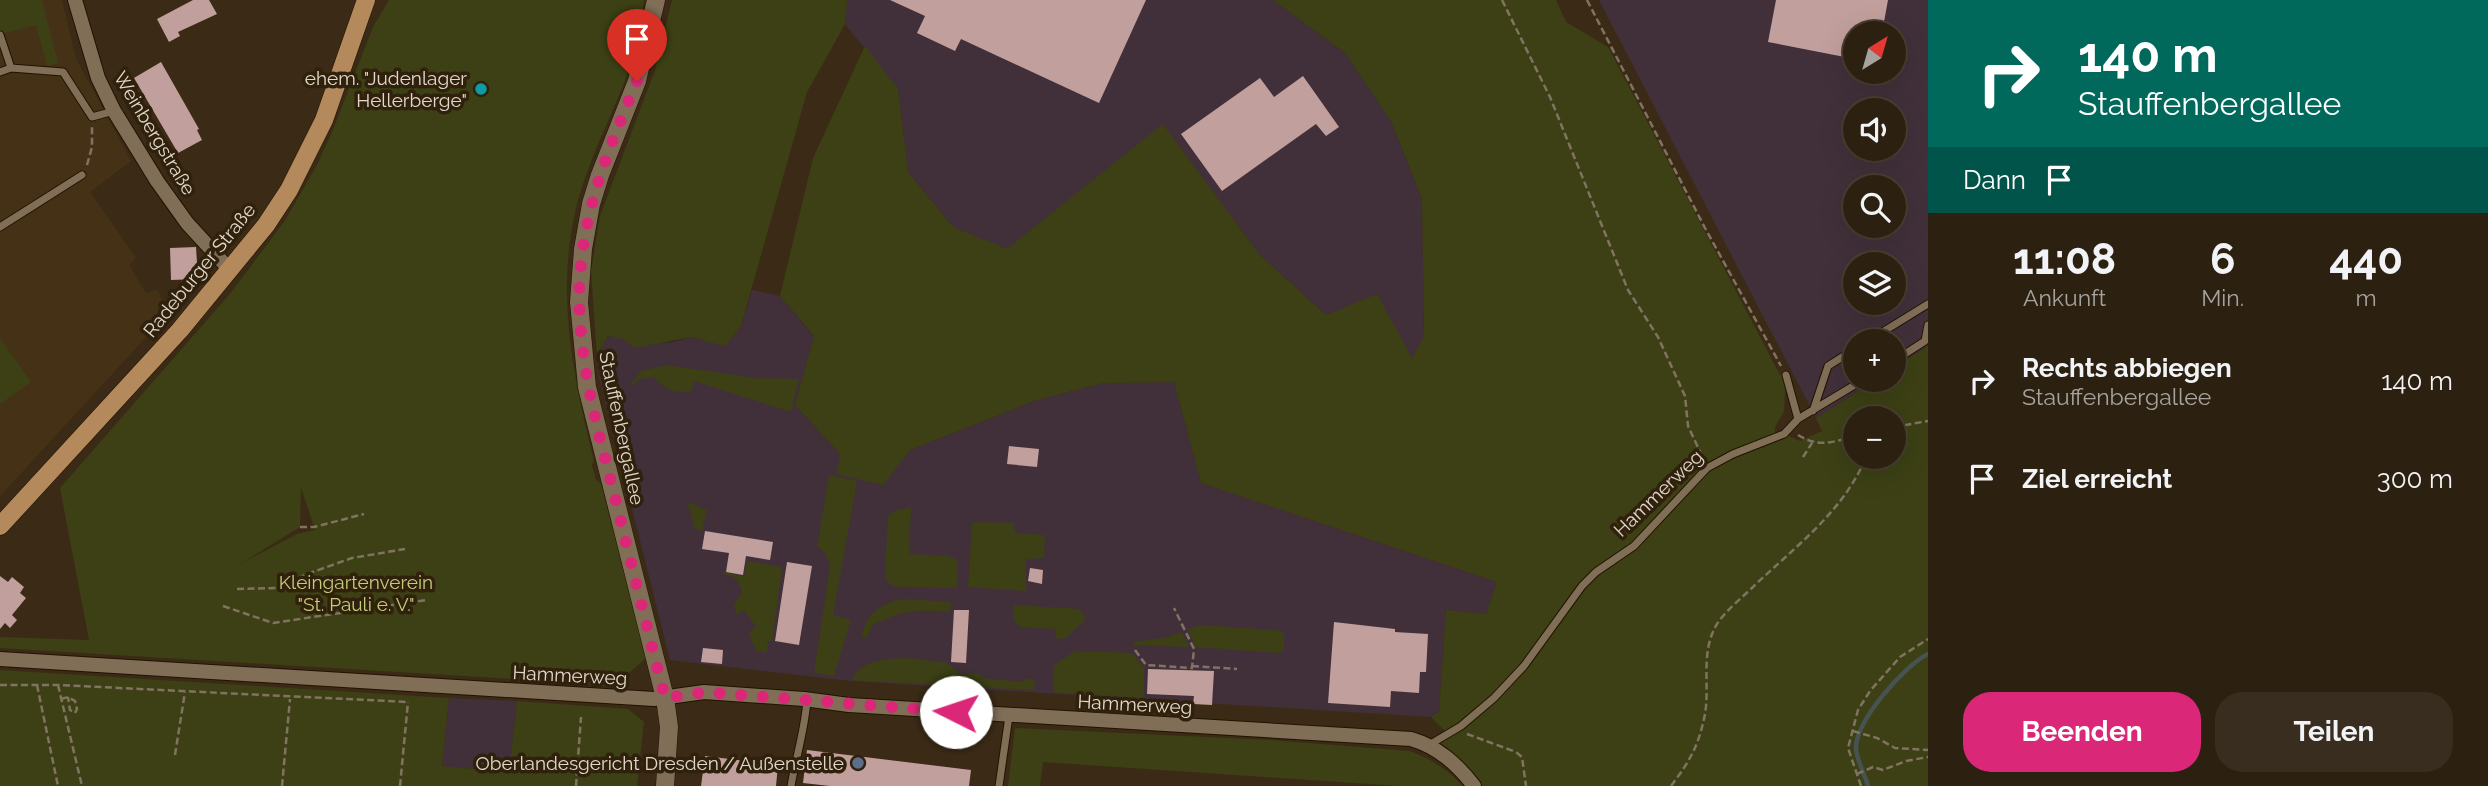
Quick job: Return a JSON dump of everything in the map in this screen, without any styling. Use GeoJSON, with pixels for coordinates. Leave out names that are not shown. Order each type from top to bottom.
{"type":"FeatureCollection","features":[{"type":"Feature","properties":{"kind":"main road","name":"Radeburger Straße"},"geometry":{"type":"LineString","coordinates":[[0,526],[180,330],[230,270],[289,190],[338,85],[366,0]]}},
{"type":"Feature","properties":{"kind":"main road","name":"Stauffenbergallee"},"geometry":{"type":"LineString","coordinates":[[656,0],[637,81],[591,204],[583,249],[579,302],[587,387],[665,698],[669,727],[666,786]]}},
{"type":"Feature","properties":{"kind":"street","name":"Weinbergstraße"},"geometry":{"type":"LineString","coordinates":[[75,0],[98,78],[114,111],[157,181],[187,223],[230,270]]}},
{"type":"Feature","properties":{"kind":"street","name":"Hammerweg"},"geometry":{"type":"LineString","coordinates":[[0,659],[589,695],[665,698],[704,692],[1009,716],[1411,739],[1429,744],[1464,772],[1474,786]]}},
{"type":"Feature","properties":{"kind":"lane"},"geometry":{"type":"LineString","coordinates":[[0,35],[11,68]]}},
{"type":"Feature","properties":{"kind":"lane"},"geometry":{"type":"LineString","coordinates":[[0,72],[11,68],[63,72],[92,117],[114,111]]}},
{"type":"Feature","properties":{"kind":"lane"},"geometry":{"type":"LineString","coordinates":[[0,227],[82,175]]}},
{"type":"Feature","properties":{"kind":"lane"},"geometry":{"type":"LineString","coordinates":[[1887,329],[1928,304]]}},
{"type":"Feature","properties":{"kind":"lane"},"geometry":{"type":"LineString","coordinates":[[1906,353],[1925,341],[1928,325]]}},
{"type":"Feature","properties":{"kind":"lane"},"geometry":{"type":"LineString","coordinates":[[1812,412],[1828,366],[1843,357]]}},
{"type":"Feature","properties":{"kind":"lane"},"geometry":{"type":"LineString","coordinates":[[1786,375],[1798,419]]}},
{"type":"Feature","properties":{"kind":"lane","name":"Hammerweg"},"geometry":{"type":"LineString","coordinates":[[1429,744],[1461,726],[1494,698],[1524,666],[1582,586],[1596,572],[1634,546],[1707,468],[1733,454],[1784,434],[1798,419],[1844,392]]}},
{"type":"Feature","properties":{"kind":"lane"},"geometry":{"type":"LineString","coordinates":[[791,786],[805,727],[807,699]]}},
{"type":"Feature","properties":{"kind":"lane"},"geometry":{"type":"LineString","coordinates":[[999,786],[1009,716]]}},
{"type":"Feature","properties":{"kind":"path"},"geometry":{"type":"LineString","coordinates":[[1502,0],[1550,97],[1628,290],[1658,337],[1685,396],[1688,426],[1707,468]]}},
{"type":"Feature","properties":{"kind":"path"},"geometry":{"type":"LineString","coordinates":[[1587,0],[1705,228],[1786,375]]}},
{"type":"Feature","properties":{"kind":"path"},"geometry":{"type":"LineString","coordinates":[[82,175],[89,163],[92,147],[92,117]]}},
{"type":"Feature","properties":{"kind":"path"},"geometry":{"type":"LineString","coordinates":[[1906,425],[1928,421]]}},
{"type":"Feature","properties":{"kind":"path"},"geometry":{"type":"LineString","coordinates":[[1789,428],[1812,443],[1843,439]]}},
{"type":"Feature","properties":{"kind":"path"},"geometry":{"type":"LineString","coordinates":[[1802,457],[1812,443]]}},
{"type":"Feature","properties":{"kind":"path"},"geometry":{"type":"LineString","coordinates":[[1671,786],[1692,758],[1705,713],[1707,653],[1717,624],[1796,546],[1825,522],[1857,480],[1862,469]]}},
{"type":"Feature","properties":{"kind":"path"},"geometry":{"type":"LineString","coordinates":[[300,527],[314,527],[364,514]]}},
{"type":"Feature","properties":{"kind":"path"},"geometry":{"type":"LineString","coordinates":[[237,589],[276,588],[307,573],[352,558],[405,549]]}},
{"type":"Feature","properties":{"kind":"path"},"geometry":{"type":"LineString","coordinates":[[223,606],[273,623],[426,600]]}},
{"type":"Feature","properties":{"kind":"path"},"geometry":{"type":"LineString","coordinates":[[1174,608],[1194,649],[1192,666]]}},
{"type":"Feature","properties":{"kind":"path"},"geometry":{"type":"LineString","coordinates":[[1861,786],[1848,748],[1858,710],[1870,691],[1900,657],[1928,639]]}},
{"type":"Feature","properties":{"kind":"path"},"geometry":{"type":"LineString","coordinates":[[1135,650],[1146,665],[1237,669]]}},
{"type":"Feature","properties":{"kind":"path"},"geometry":{"type":"LineString","coordinates":[[0,685],[58,685],[408,702],[400,786]]}},
{"type":"Feature","properties":{"kind":"path"},"geometry":{"type":"LineString","coordinates":[[37,685],[58,786]]}},
{"type":"Feature","properties":{"kind":"path"},"geometry":{"type":"LineString","coordinates":[[58,685],[82,786]]}},
{"type":"Feature","properties":{"kind":"path"},"geometry":{"type":"LineString","coordinates":[[175,755],[185,692]]}},
{"type":"Feature","properties":{"kind":"path"},"geometry":{"type":"LineString","coordinates":[[61,699],[68,697]]}},
{"type":"Feature","properties":{"kind":"path"},"geometry":{"type":"LineString","coordinates":[[282,786],[290,698]]}},
{"type":"Feature","properties":{"kind":"path"},"geometry":{"type":"LineString","coordinates":[[576,786],[581,718]]}},
{"type":"Feature","properties":{"kind":"path"},"geometry":{"type":"LineString","coordinates":[[1461,726],[1467,735],[1516,752],[1522,757],[1526,786]]}},
{"type":"Feature","properties":{"kind":"path"},"geometry":{"type":"LineString","coordinates":[[1853,731],[1877,738],[1895,748],[1928,750]]}},
{"type":"Feature","properties":{"kind":"path"},"geometry":{"type":"LineString","coordinates":[[1857,774],[1873,767],[1883,770],[1906,761],[1928,757]]}},
{"type":"Feature","properties":{"kind":"shaded area"},"geometry":{"type":"Polygon","coordinates":[[[0,0],[62,0],[76,59],[131,161],[90,192],[136,258],[129,265],[146,293],[157,290],[169,312],[0,496],[0,0]]]}},
{"type":"Feature","properties":{"kind":"shaded area"},"geometry":{"type":"Polygon","coordinates":[[[847,0],[1273,0],[1345,53],[1391,121],[1422,199],[1424,336],[1412,359],[1377,295],[1326,315],[1259,254],[1163,125],[1006,250],[953,227],[908,172],[898,89],[845,24],[847,0]]]}},
{"type":"Feature","properties":{"kind":"shaded area"},"geometry":{"type":"Polygon","coordinates":[[[1599,0],[1928,0],[1928,346],[1906,360],[1906,329],[1843,329],[1843,392],[1857,392],[1816,418],[1599,0]]]}},
{"type":"Feature","properties":{"kind":"shaded area"},"geometry":{"type":"Polygon","coordinates":[[[752,290],[780,296],[814,337],[795,405],[840,454],[882,485],[910,450],[1037,400],[1103,383],[1174,382],[1201,483],[1497,582],[1486,614],[1446,610],[1439,711],[1431,717],[851,681],[670,660],[599,377],[597,356],[608,336],[669,343],[691,337],[725,345],[741,326],[752,290]]]}},
{"type":"Feature","properties":{"kind":"shaded area"},"geometry":{"type":"Polygon","coordinates":[[[449,698],[517,701],[509,772],[442,766],[449,698]]]}},
{"type":"Feature","properties":{"kind":"green space"},"geometry":{"type":"Polygon","coordinates":[[[0,0],[42,0],[58,63],[47,66],[36,25],[0,34],[0,0]]]}},
{"type":"Feature","properties":{"kind":"green space","name":"Kleingartenverein \"St. Pauli e. V.\""},"geometry":{"type":"Polygon","coordinates":[[[389,0],[644,0],[633,58],[580,193],[570,244],[567,307],[574,369],[594,461],[592,465],[596,480],[601,484],[646,658],[613,687],[0,648],[0,637],[89,640],[60,488],[229,295],[284,222],[317,165],[333,130],[373,27],[389,0]],[[301,487],[300,527],[240,564],[297,534],[315,530],[301,487]]]}},
{"type":"Feature","properties":{"kind":"green space"},"geometry":{"type":"Polygon","coordinates":[[[672,0],[847,0],[845,24],[807,92],[741,326],[725,346],[691,337],[635,348],[623,339],[608,336],[597,356],[591,272],[600,216],[655,70],[672,0]]]}},
{"type":"Feature","properties":{"kind":"green space"},"geometry":{"type":"Polygon","coordinates":[[[1273,0],[1556,0],[1566,22],[1608,47],[1780,375],[1786,375],[1784,411],[1775,427],[1775,437],[1784,434],[1800,441],[1822,431],[1816,418],[1857,392],[1906,392],[1906,360],[1928,346],[1928,786],[1474,786],[1429,745],[1448,734],[1431,717],[1439,711],[1446,610],[1486,614],[1497,582],[1201,483],[1174,382],[1103,383],[1037,400],[910,450],[883,485],[837,474],[840,454],[795,405],[814,336],[780,296],[813,158],[865,46],[898,89],[908,172],[953,227],[1007,249],[1163,124],[1259,254],[1326,315],[1377,294],[1412,358],[1424,336],[1422,199],[1391,121],[1345,53],[1273,0]]]}},
{"type":"Feature","properties":{"kind":"green space"},"geometry":{"type":"Polygon","coordinates":[[[0,338],[31,382],[0,404],[0,338]]]}},
{"type":"Feature","properties":{"kind":"green space"},"geometry":{"type":"Polygon","coordinates":[[[667,365],[756,378],[799,379],[791,412],[694,381],[691,391],[684,392],[670,390],[653,377],[640,379],[627,389],[641,371],[667,365]]]}},
{"type":"Feature","properties":{"kind":"green space"},"geometry":{"type":"Polygon","coordinates":[[[829,475],[857,481],[833,615],[851,620],[834,676],[814,673],[830,566],[825,552],[817,547],[829,475]]]}},
{"type":"Feature","properties":{"kind":"green space"},"geometry":{"type":"Polygon","coordinates":[[[687,502],[707,510],[702,531],[695,529],[687,502]]]}},
{"type":"Feature","properties":{"kind":"green space"},"geometry":{"type":"Polygon","coordinates":[[[911,507],[909,554],[947,556],[958,560],[957,588],[898,587],[889,584],[885,577],[888,516],[895,511],[911,507]]]}},
{"type":"Feature","properties":{"kind":"green space"},"geometry":{"type":"Polygon","coordinates":[[[972,522],[1014,523],[1015,533],[1045,535],[1044,558],[1026,559],[1026,591],[968,587],[972,522]]]}},
{"type":"Feature","properties":{"kind":"green space"},"geometry":{"type":"Polygon","coordinates":[[[747,561],[782,567],[772,641],[768,641],[767,652],[756,651],[749,633],[756,626],[744,610],[737,615],[734,605],[742,591],[736,578],[723,574],[744,576],[747,561]]]}},
{"type":"Feature","properties":{"kind":"green space"},"geometry":{"type":"Polygon","coordinates":[[[905,599],[951,602],[950,612],[919,611],[893,616],[872,625],[867,638],[862,637],[867,622],[876,610],[905,599]]]}},
{"type":"Feature","properties":{"kind":"green space"},"geometry":{"type":"Polygon","coordinates":[[[1014,605],[1079,609],[1085,617],[1064,639],[1056,638],[1055,629],[1020,627],[1013,619],[1014,605]]]}},
{"type":"Feature","properties":{"kind":"green space"},"geometry":{"type":"Polygon","coordinates":[[[1201,625],[1277,630],[1284,634],[1284,649],[1280,653],[1195,647],[1188,629],[1201,625]]]}},
{"type":"Feature","properties":{"kind":"green space"},"geometry":{"type":"Polygon","coordinates":[[[1182,632],[1189,647],[1134,645],[1134,642],[1182,632]]]}},
{"type":"Feature","properties":{"kind":"green space"},"geometry":{"type":"Polygon","coordinates":[[[1075,651],[1132,653],[1144,668],[1144,698],[1053,692],[1054,665],[1075,651]]]}},
{"type":"Feature","properties":{"kind":"green space"},"geometry":{"type":"Polygon","coordinates":[[[909,658],[947,663],[960,673],[980,674],[981,678],[1024,682],[1024,679],[1035,679],[1034,690],[851,680],[862,667],[876,661],[909,658]]]}},
{"type":"Feature","properties":{"kind":"green space"},"geometry":{"type":"Polygon","coordinates":[[[0,670],[449,698],[442,766],[509,772],[517,701],[628,709],[644,722],[637,786],[0,786],[0,670]]]}},
{"type":"Feature","properties":{"kind":"green space"},"geometry":{"type":"Polygon","coordinates":[[[1015,728],[1269,740],[1410,751],[1438,765],[1463,786],[1398,786],[1043,762],[1040,786],[1008,786],[1015,728]]]}},
{"type":"Feature","properties":{"kind":"building"},"geometry":{"type":"Polygon","coordinates":[[[193,0],[209,0],[217,14],[178,32],[180,36],[169,42],[157,19],[193,0]]]}},
{"type":"Feature","properties":{"kind":"building"},"geometry":{"type":"Polygon","coordinates":[[[890,0],[1146,0],[1099,103],[961,39],[955,51],[917,33],[925,16],[890,0]]]}},
{"type":"Feature","properties":{"kind":"building"},"geometry":{"type":"Polygon","coordinates":[[[1776,0],[1888,0],[1884,21],[1843,21],[1843,57],[1768,42],[1776,0]]]}},
{"type":"Feature","properties":{"kind":"building"},"geometry":{"type":"Polygon","coordinates":[[[161,62],[199,129],[197,130],[202,140],[178,153],[134,78],[161,62]]]}},
{"type":"Feature","properties":{"kind":"building"},"geometry":{"type":"Polygon","coordinates":[[[1303,76],[1339,127],[1326,136],[1316,124],[1222,191],[1181,134],[1260,78],[1274,97],[1303,76]]]}},
{"type":"Feature","properties":{"kind":"building"},"geometry":{"type":"Polygon","coordinates":[[[196,247],[198,279],[171,280],[170,248],[196,247]]]}},
{"type":"Feature","properties":{"kind":"building"},"geometry":{"type":"Polygon","coordinates":[[[1009,446],[1039,449],[1037,467],[1007,464],[1009,446]]]}},
{"type":"Feature","properties":{"kind":"building"},"geometry":{"type":"Polygon","coordinates":[[[705,531],[773,542],[770,560],[746,556],[743,575],[726,572],[729,553],[702,549],[705,531]]]}},
{"type":"Feature","properties":{"kind":"building"},"geometry":{"type":"Polygon","coordinates":[[[787,562],[812,566],[799,645],[775,641],[787,562]]]}},
{"type":"Feature","properties":{"kind":"building"},"geometry":{"type":"Polygon","coordinates":[[[1030,568],[1043,570],[1042,584],[1028,581],[1030,568]]]}},
{"type":"Feature","properties":{"kind":"building"},"geometry":{"type":"Polygon","coordinates":[[[0,576],[8,582],[12,577],[24,587],[20,593],[26,598],[12,615],[17,620],[10,628],[5,623],[0,629],[0,576]]]}},
{"type":"Feature","properties":{"kind":"building"},"geometry":{"type":"Polygon","coordinates":[[[954,610],[969,610],[966,663],[951,662],[954,610]]]}},
{"type":"Feature","properties":{"kind":"building"},"geometry":{"type":"Polygon","coordinates":[[[1334,622],[1395,629],[1395,632],[1428,634],[1426,672],[1420,672],[1419,693],[1391,691],[1390,707],[1328,703],[1334,622]]]}},
{"type":"Feature","properties":{"kind":"building"},"geometry":{"type":"Polygon","coordinates":[[[703,648],[723,650],[722,664],[701,662],[703,648]]]}},
{"type":"Feature","properties":{"kind":"building"},"geometry":{"type":"Polygon","coordinates":[[[1148,669],[1214,671],[1212,705],[1193,704],[1194,696],[1147,694],[1148,669]]]}},
{"type":"Feature","properties":{"kind":"building","name":"Oberlandesgericht Dresden / Außenstelle"},"geometry":{"type":"Polygon","coordinates":[[[807,750],[971,770],[969,786],[830,786],[803,783],[807,750]]]}},
{"type":"Feature","properties":{"kind":"building"},"geometry":{"type":"Polygon","coordinates":[[[705,756],[778,765],[776,786],[701,786],[705,756]]]}},
{"type":"Feature","properties":{"kind":"waterway"},"geometry":{"type":"LineString","coordinates":[[1868,786],[1856,749],[1858,737],[1883,695],[1907,670],[1928,654]]}},
{"type":"Feature","properties":{"kind":"place","name":"ehem. \"Judenlager Hellerberge\""},"geometry":{"type":"Point","coordinates":[481,89]}},
{"type":"Feature","properties":{"kind":"place","name":"Oberlandesgericht Dresden / Außenstelle"},"geometry":{"type":"Point","coordinates":[858,763]}},
{"type":"Feature","properties":{"kind":"route"},"geometry":{"type":"LineString","coordinates":[[637,81],[591,204],[583,249],[579,302],[587,387],[665,698],[704,692],[956,712]]}}]}
